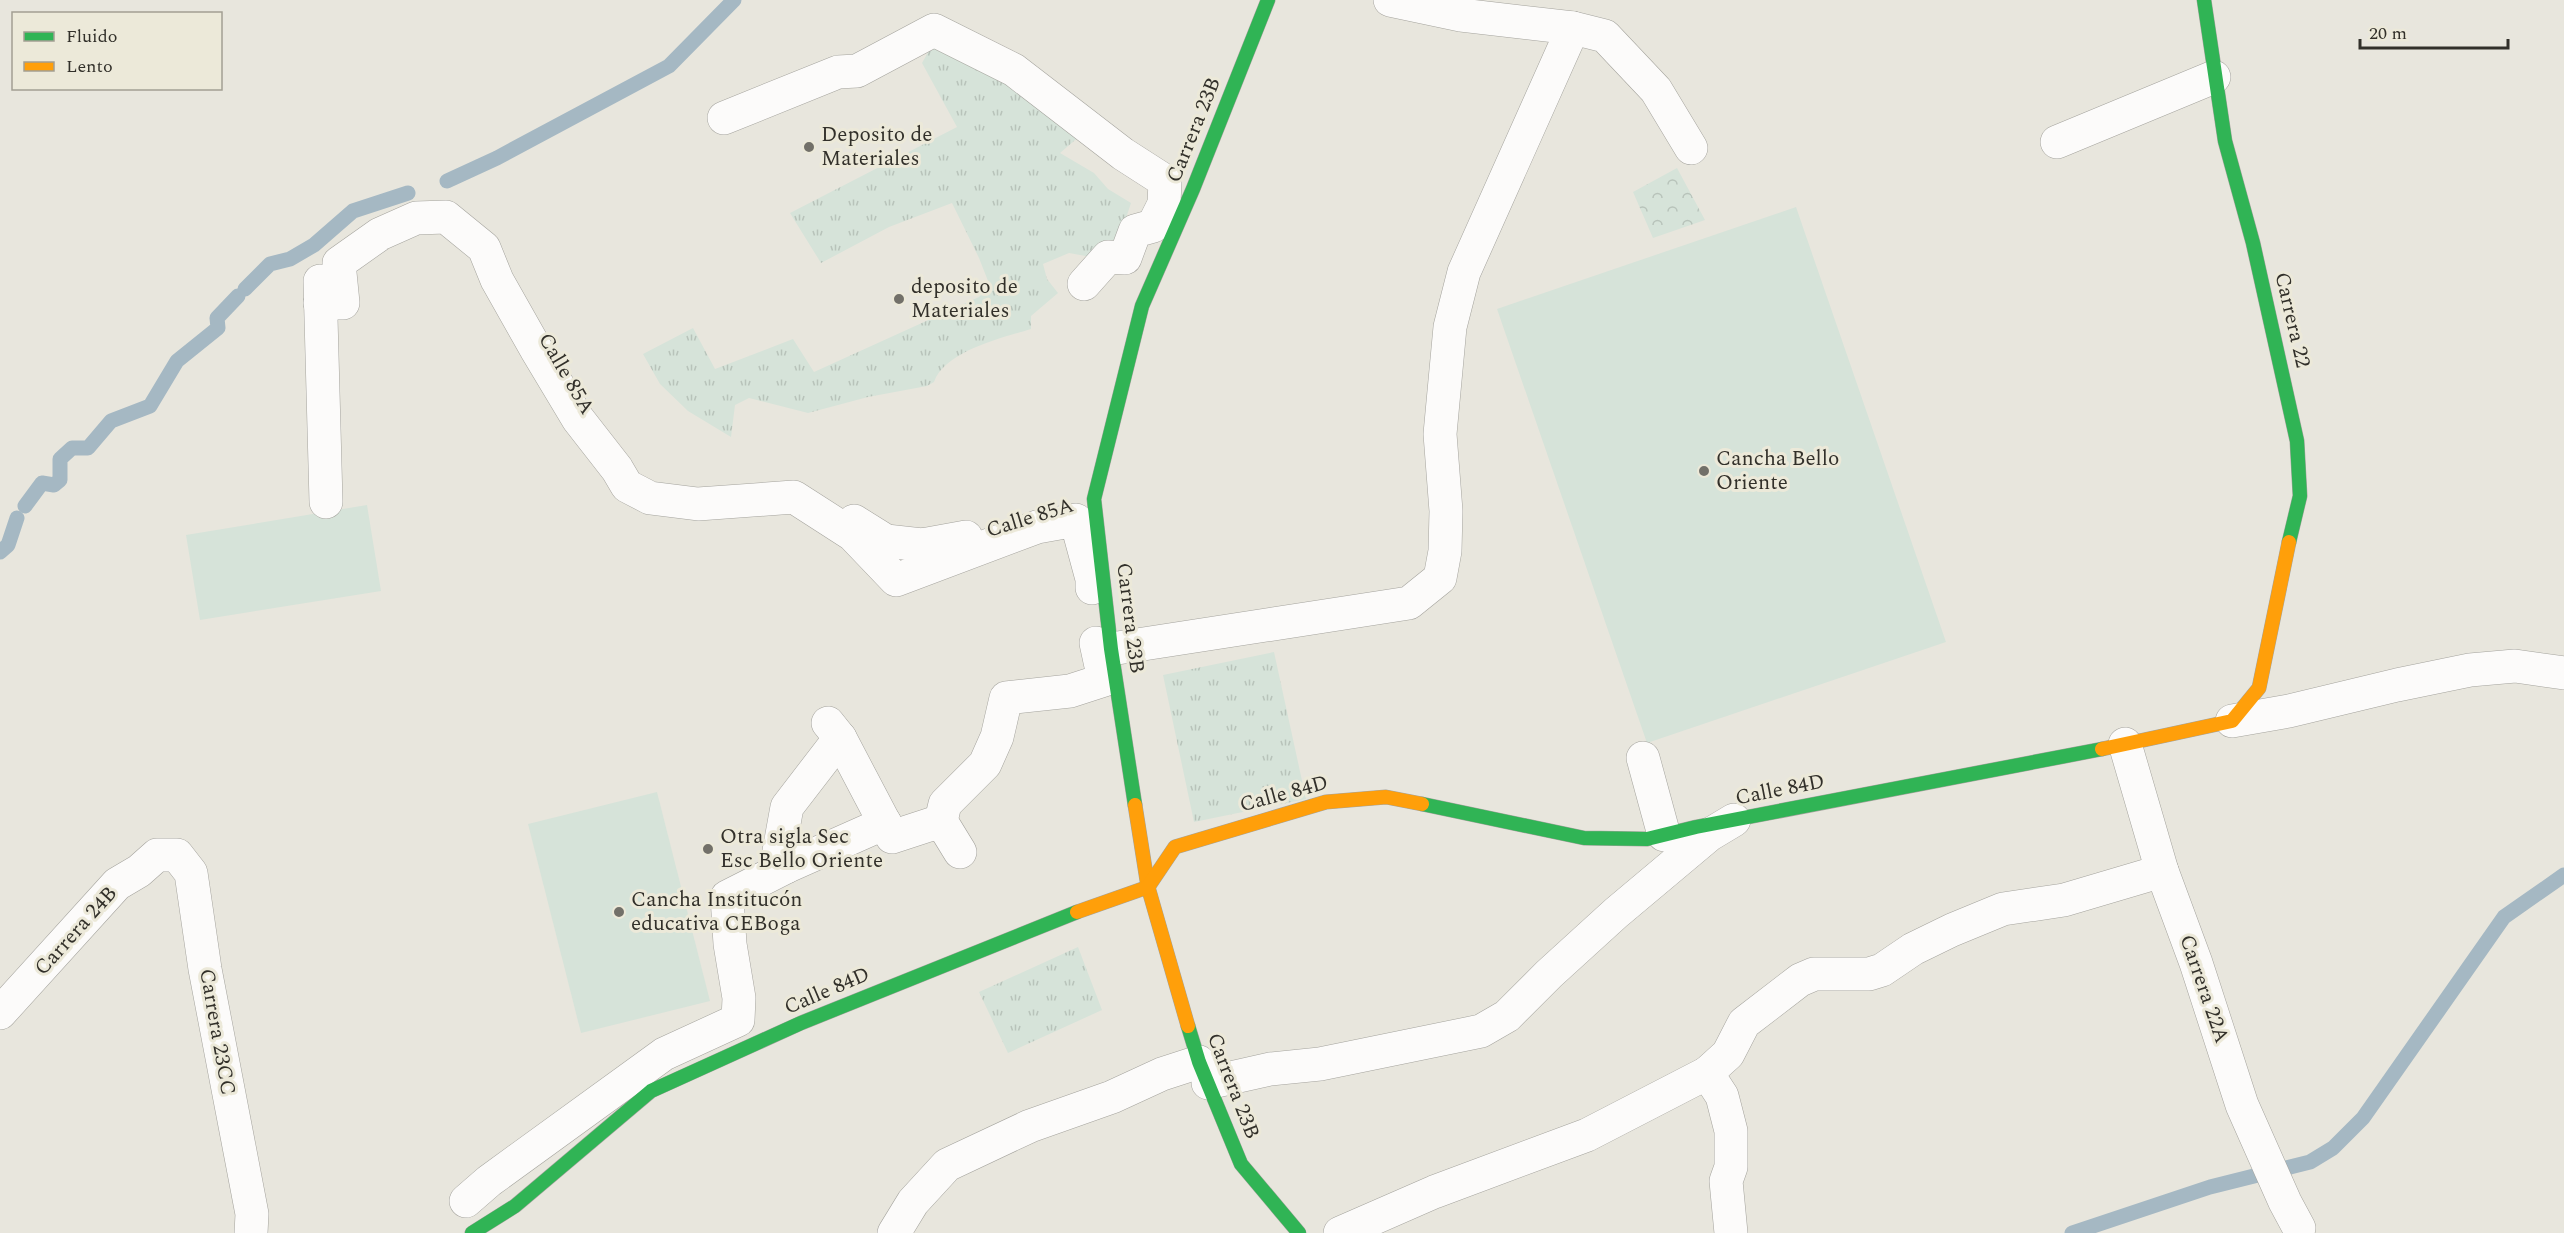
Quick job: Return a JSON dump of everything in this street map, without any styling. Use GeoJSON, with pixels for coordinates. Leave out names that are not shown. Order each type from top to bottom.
{"type":"FeatureCollection","features":[{"type":"Feature","properties":{"kind":"street","name":"Carrera 23B"},"geometry":{"type":"LineString","coordinates":[[1268,0],[1193,189],[1142,306],[1094,499],[1111,649],[1148,887],[1203,1072],[1241,1164],[1299,1233]]}},
{"type":"Feature","properties":{"kind":"street"},"geometry":{"type":"LineString","coordinates":[[1390,0],[1461,15],[1573,28],[1605,36],[1656,90],[1691,148]]}},
{"type":"Feature","properties":{"kind":"street","name":"Carrera 22"},"geometry":{"type":"LineString","coordinates":[[2204,0],[2225,141],[2253,243],[2297,441],[2300,496],[2285,557],[2259,688],[2232,721]]}},
{"type":"Feature","properties":{"kind":"street"},"geometry":{"type":"LineString","coordinates":[[1111,649],[1409,603],[1440,578],[1445,551],[1446,511],[1440,434],[1450,327],[1464,272],[1573,28]]}},
{"type":"Feature","properties":{"kind":"street"},"geometry":{"type":"LineString","coordinates":[[723,118],[838,72],[857,71],[934,30],[1014,70],[1123,154],[1165,182],[1164,204],[1153,226],[1135,231],[1125,258],[1108,257],[1084,284]]}},
{"type":"Feature","properties":{"kind":"street"},"geometry":{"type":"LineString","coordinates":[[1004,43],[1193,189]]}},
{"type":"Feature","properties":{"kind":"street"},"geometry":{"type":"LineString","coordinates":[[2057,142],[2214,78]]}},
{"type":"Feature","properties":{"kind":"street","name":"Calle 85A"},"geometry":{"type":"LineString","coordinates":[[314,292],[329,264],[371,226],[418,208],[450,200],[471,218],[515,284],[584,411],[635,470],[675,492],[716,494],[771,484],[808,489],[836,510],[886,541],[922,546],[962,538],[1094,499]]}},
{"type":"Feature","properties":{"kind":"street"},"geometry":{"type":"LineString","coordinates":[[326,502],[314,292],[343,303],[339,263],[380,234],[416,218],[446,217],[484,248],[497,280],[578,419],[617,469],[627,486],[650,498],[698,504],[794,497],[853,535],[896,580],[1037,527],[1076,520],[1092,579],[1094,635],[1104,680],[1070,691],[1006,698],[997,737],[985,764],[945,804],[941,821],[960,852]]}},
{"type":"Feature","properties":{"kind":"street"},"geometry":{"type":"LineString","coordinates":[[2232,721],[2289,711],[2470,670],[2515,666],[2564,673]]}},
{"type":"Feature","properties":{"kind":"street","name":"Calle 84D"},"geometry":{"type":"LineString","coordinates":[[472,1233],[515,1206],[651,1091],[801,1023],[956,959],[1076,912],[1148,887],[1175,847],[1326,802],[1386,797],[1584,838],[1647,839],[2232,721]]}},
{"type":"Feature","properties":{"kind":"street"},"geometry":{"type":"LineString","coordinates":[[786,867],[779,851],[788,807],[833,730],[892,837],[941,821]]}},
{"type":"Feature","properties":{"kind":"street","name":"Carrera 22A"},"geometry":{"type":"LineString","coordinates":[[2125,744],[2162,871],[2196,963],[2242,1105],[2292,1215]]}},
{"type":"Feature","properties":{"kind":"street"},"geometry":{"type":"LineString","coordinates":[[1644,758],[1664,835]]}},
{"type":"Feature","properties":{"kind":"street"},"geometry":{"type":"LineString","coordinates":[[894,1233],[913,1202],[947,1165],[1030,1126],[1112,1097],[1162,1074],[1270,1069],[1320,1064],[1481,1030],[1507,1016],[1616,913],[1709,835],[1734,820]]}},
{"type":"Feature","properties":{"kind":"street"},"geometry":{"type":"LineString","coordinates":[[466,1201],[506,1168],[664,1054],[738,1020],[739,998],[730,944],[728,897],[786,867],[885,823]]}},
{"type":"Feature","properties":{"kind":"street","name":"Carrera 24B"},"geometry":{"type":"LineString","coordinates":[[0,1013],[117,884],[139,871],[157,855]]}},
{"type":"Feature","properties":{"kind":"street","name":"Carrera 23CC"},"geometry":{"type":"LineString","coordinates":[[157,855],[177,855],[191,873],[205,969],[252,1214],[251,1233]]}},
{"type":"Feature","properties":{"kind":"street"},"geometry":{"type":"LineString","coordinates":[[1340,1233],[1434,1192],[1587,1134],[1707,1074],[1728,1054],[1744,1023],[1800,980],[1814,974],[1841,975],[1875,972],[1913,949],[2003,909],[2064,900],[2162,871]]}},
{"type":"Feature","properties":{"kind":"street"},"geometry":{"type":"LineString","coordinates":[[1707,1074],[1722,1096],[1731,1131],[1731,1167],[1726,1182],[1731,1233]]}},
{"type":"Feature","properties":{"kind":"green space"},"geometry":{"type":"Polygon","coordinates":[[[935,40],[990,69],[1082,134],[1060,153],[1094,173],[1108,189],[1131,203],[1119,239],[1091,257],[1069,253],[1043,264],[1047,279],[1058,293],[1031,316],[1031,329],[976,347],[962,354],[940,371],[934,382],[927,386],[868,397],[808,413],[749,398],[735,405],[731,437],[688,411],[660,384],[643,354],[693,328],[715,369],[793,339],[814,372],[979,297],[990,286],[952,203],[889,227],[821,263],[790,213],[957,127],[922,63],[935,40]]]}},
{"type":"Feature","properties":{"kind":"green space"},"geometry":{"type":"Polygon","coordinates":[[[1677,168],[1705,220],[1653,238],[1633,192],[1677,168]]]}},
{"type":"Feature","properties":{"kind":"green space"},"geometry":{"type":"Polygon","coordinates":[[[1796,207],[1946,642],[1647,743],[1497,309],[1796,207]]]}},
{"type":"Feature","properties":{"kind":"green space"},"geometry":{"type":"Polygon","coordinates":[[[367,505],[381,591],[200,620],[186,535],[367,505]]]}},
{"type":"Feature","properties":{"kind":"green space"},"geometry":{"type":"Polygon","coordinates":[[[1274,652],[1306,799],[1194,822],[1163,675],[1274,652]]]}},
{"type":"Feature","properties":{"kind":"green space","name":"Cancha Institucón educativa CEBoga"},"geometry":{"type":"Polygon","coordinates":[[[657,792],[710,1001],[581,1033],[528,824],[657,792]]]}},
{"type":"Feature","properties":{"kind":"green space"},"geometry":{"type":"Polygon","coordinates":[[[1078,947],[1102,1010],[1008,1053],[979,992],[1078,947]]]}},
{"type":"Feature","properties":{"kind":"waterway"},"geometry":{"type":"LineString","coordinates":[[447,181],[497,158],[669,66],[734,0]]}},
{"type":"Feature","properties":{"kind":"waterway"},"geometry":{"type":"LineString","coordinates":[[245,289],[270,264],[290,259],[314,245],[353,211],[408,193]]}},
{"type":"Feature","properties":{"kind":"waterway"},"geometry":{"type":"LineString","coordinates":[[25,506],[42,483],[54,485],[60,480],[60,459],[72,448],[88,448],[111,421],[150,406],[177,361],[218,328],[217,318],[238,296]]}},
{"type":"Feature","properties":{"kind":"waterway"},"geometry":{"type":"LineString","coordinates":[[0,552],[8,545],[17,518]]}},
{"type":"Feature","properties":{"kind":"waterway"},"geometry":{"type":"LineString","coordinates":[[2072,1233],[2210,1187],[2310,1162],[2333,1148],[2363,1118],[2504,917],[2564,875]]}},
{"type":"Feature","properties":{"kind":"traffic: fast"},"geometry":{"type":"LineString","coordinates":[[1135,805],[1111,649],[1094,499],[1142,306],[1193,189],[1268,0]]}},
{"type":"Feature","properties":{"kind":"traffic: fast"},"geometry":{"type":"LineString","coordinates":[[2204,0],[2225,141],[2253,243],[2297,441],[2300,496],[2289,542]]}},
{"type":"Feature","properties":{"kind":"traffic: fast"},"geometry":{"type":"LineString","coordinates":[[1422,804],[1584,838],[1647,839],[1696,827],[2102,749]]}},
{"type":"Feature","properties":{"kind":"traffic: fast"},"geometry":{"type":"LineString","coordinates":[[472,1233],[515,1206],[651,1091],[801,1023],[1077,912]]}},
{"type":"Feature","properties":{"kind":"traffic: fast"},"geometry":{"type":"LineString","coordinates":[[1188,1026],[1199,1062],[1241,1164],[1299,1233]]}},
{"type":"Feature","properties":{"kind":"traffic: slow"},"geometry":{"type":"LineString","coordinates":[[2102,749],[2232,721],[2259,688],[2289,542]]}},
{"type":"Feature","properties":{"kind":"traffic: slow"},"geometry":{"type":"LineString","coordinates":[[1077,912],[1148,887],[1175,847],[1326,802],[1386,797],[1422,804]]}},
{"type":"Feature","properties":{"kind":"traffic: slow"},"geometry":{"type":"LineString","coordinates":[[1135,805],[1148,887],[1188,1026]]}},
{"type":"Feature","properties":{"kind":"place","name":"Deposito de Materiales"},"geometry":{"type":"Point","coordinates":[809,147]}},
{"type":"Feature","properties":{"kind":"place","name":"deposito de Materiales"},"geometry":{"type":"Point","coordinates":[899,299]}},
{"type":"Feature","properties":{"kind":"place","name":"Cancha Bello Oriente"},"geometry":{"type":"Point","coordinates":[1704,471]}},
{"type":"Feature","properties":{"kind":"place","name":"Otra sigla Sec Esc Bello Oriente"},"geometry":{"type":"Point","coordinates":[708,849]}},
{"type":"Feature","properties":{"kind":"place","name":"Cancha Institucón educativa CEBoga"},"geometry":{"type":"Point","coordinates":[619,912]}}]}
